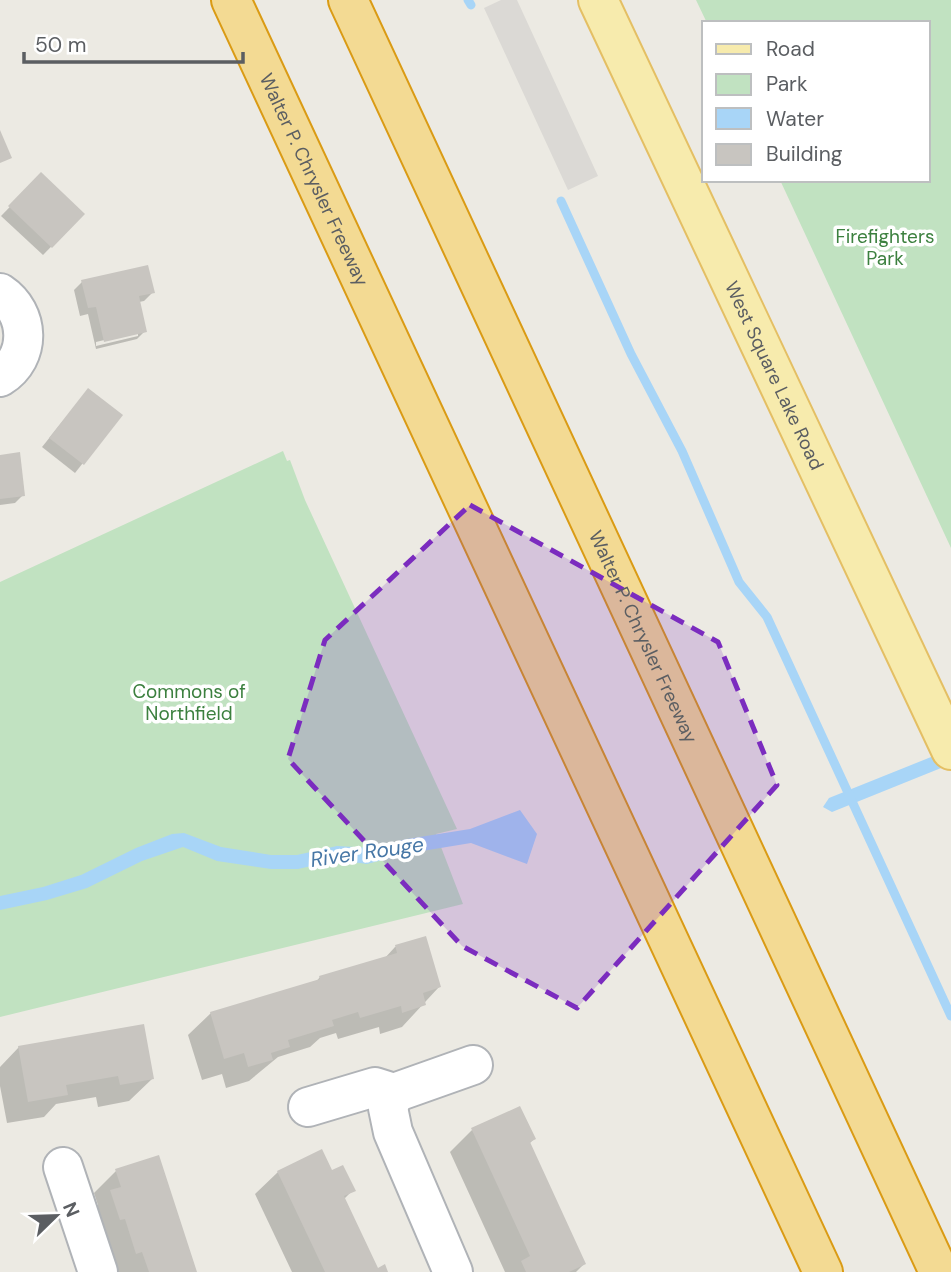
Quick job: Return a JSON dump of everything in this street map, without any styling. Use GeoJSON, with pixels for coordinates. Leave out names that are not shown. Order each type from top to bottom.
{"type":"FeatureCollection","features":[{"type":"Feature","properties":{"kind":"highway","name":"Walter P. Chrysler Freeway"},"geometry":{"type":"LineString","coordinates":[[231,0],[822,1272]]}},
{"type":"Feature","properties":{"kind":"highway","name":"Walter P. Chrysler Freeway"},"geometry":{"type":"LineString","coordinates":[[348,0],[939,1272]]}},
{"type":"Feature","properties":{"kind":"main road","name":"West Square Lake Road"},"geometry":{"type":"LineString","coordinates":[[598,0],[951,750]]}},
{"type":"Feature","properties":{"kind":"street"},"geometry":{"type":"LineString","coordinates":[[0,293],[12,303],[20,315],[24,337],[22,352],[16,362],[0,377]]}},
{"type":"Feature","properties":{"kind":"street"},"geometry":{"type":"LineString","coordinates":[[308,1107],[376,1087],[394,1093],[473,1065]]}},
{"type":"Feature","properties":{"kind":"street"},"geometry":{"type":"LineString","coordinates":[[394,1093],[388,1108],[393,1132],[453,1272]]}},
{"type":"Feature","properties":{"kind":"street"},"geometry":{"type":"LineString","coordinates":[[63,1167],[98,1272]]}},
{"type":"Feature","properties":{"kind":"highlighted area"},"geometry":{"type":"Polygon","coordinates":[[[470,505],[718,642],[777,785],[577,1008],[462,946],[288,759],[325,640],[470,505]]]}},
{"type":"Feature","properties":{"kind":"shaded area"},"geometry":{"type":"Polygon","coordinates":[[[501,0],[517,0],[598,176],[568,190],[484,8],[501,0]]]}},
{"type":"Feature","properties":{"kind":"green space","name":"Firefighters Park"},"geometry":{"type":"Polygon","coordinates":[[[696,0],[951,0],[951,548],[781,182],[930,182],[930,21],[706,21],[696,0]]]}},
{"type":"Feature","properties":{"kind":"green space","name":"Commons of Northfield"},"geometry":{"type":"Polygon","coordinates":[[[283,451],[287,461],[290,460],[305,500],[457,829],[436,834],[463,904],[0,1017],[0,582],[283,451]]]}},
{"type":"Feature","properties":{"kind":"water"},"geometry":{"type":"Polygon","coordinates":[[[951,749],[951,764],[832,812],[823,807],[829,798],[951,749]]]}},
{"type":"Feature","properties":{"kind":"water","name":"River Rouge"},"geometry":{"type":"Polygon","coordinates":[[[520,810],[537,834],[527,864],[471,843],[410,853],[367,864],[338,860],[298,869],[271,869],[217,861],[183,847],[142,861],[87,888],[0,910],[0,896],[81,875],[172,834],[184,833],[221,847],[271,855],[297,855],[337,846],[372,848],[407,839],[470,829],[520,810]]]}},
{"type":"Feature","properties":{"kind":"building"},"geometry":{"type":"Polygon","coordinates":[[[0,130],[12,158],[0,163],[0,130]]]}},
{"type":"Feature","properties":{"kind":"building"},"geometry":{"type":"Polygon","coordinates":[[[41,172],[85,214],[52,248],[8,206],[41,172]]]}},
{"type":"Feature","properties":{"kind":"building"},"geometry":{"type":"Polygon","coordinates":[[[148,265],[155,293],[139,296],[147,332],[104,342],[96,307],[88,308],[81,280],[148,265]]]}},
{"type":"Feature","properties":{"kind":"building"},"geometry":{"type":"Polygon","coordinates":[[[88,388],[123,415],[84,465],[49,438],[88,388]]]}},
{"type":"Feature","properties":{"kind":"building"},"geometry":{"type":"Polygon","coordinates":[[[20,452],[25,496],[0,499],[0,455],[20,452]]]}},
{"type":"Feature","properties":{"kind":"building"},"geometry":{"type":"Polygon","coordinates":[[[426,936],[441,987],[423,993],[426,1005],[402,1013],[401,1006],[360,1018],[358,1012],[332,1020],[334,1026],[288,1040],[290,1047],[271,1053],[273,1060],[248,1067],[244,1053],[224,1059],[210,1012],[397,953],[395,945],[426,936]]]}},
{"type":"Feature","properties":{"kind":"building"},"geometry":{"type":"Polygon","coordinates":[[[144,1024],[154,1079],[120,1085],[118,1076],[66,1085],[68,1095],[28,1102],[18,1046],[144,1024]]]}},
{"type":"Feature","properties":{"kind":"building"},"geometry":{"type":"Polygon","coordinates":[[[520,1106],[536,1139],[530,1142],[586,1264],[569,1272],[526,1272],[521,1261],[530,1256],[471,1128],[520,1106]]]}},
{"type":"Feature","properties":{"kind":"building"},"geometry":{"type":"Polygon","coordinates":[[[322,1149],[332,1170],[343,1165],[356,1191],[344,1196],[378,1268],[385,1264],[388,1272],[325,1272],[277,1171],[322,1149]]]}},
{"type":"Feature","properties":{"kind":"building"},"geometry":{"type":"Polygon","coordinates":[[[159,1155],[197,1272],[149,1272],[142,1252],[136,1254],[125,1219],[120,1220],[110,1190],[121,1187],[115,1169],[159,1155]]]}},
{"type":"Feature","properties":{"kind":"waterway"},"geometry":{"type":"LineString","coordinates":[[468,0],[471,5]]}},
{"type":"Feature","properties":{"kind":"waterway"},"geometry":{"type":"LineString","coordinates":[[561,201],[631,354],[682,451],[739,582],[767,617],[951,1016]]}}]}
